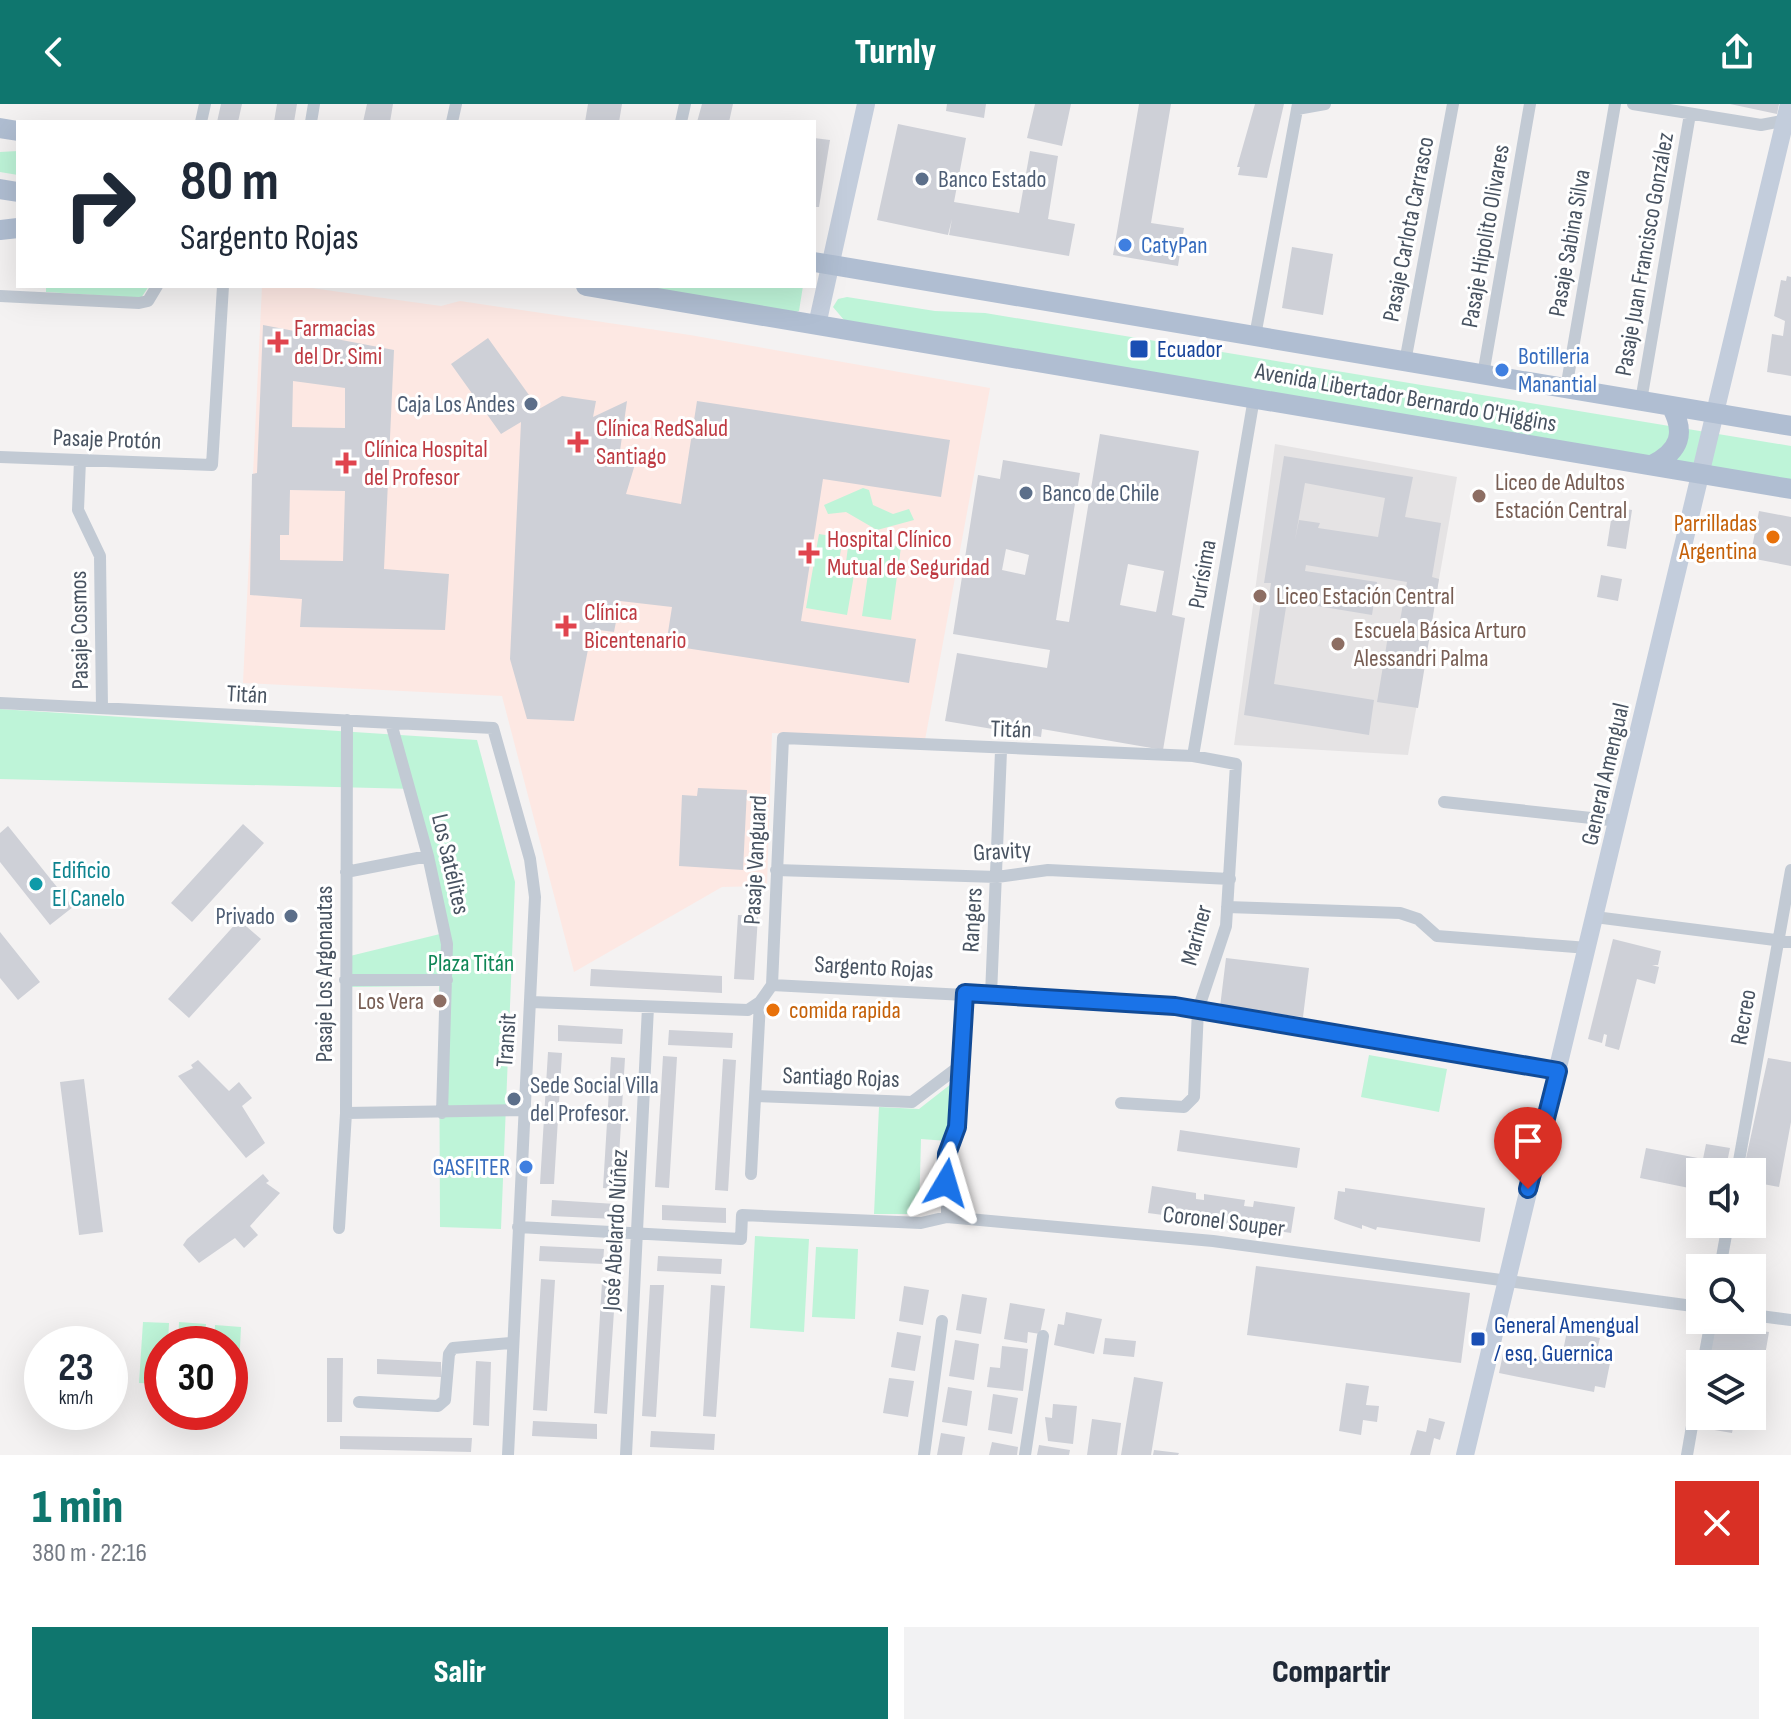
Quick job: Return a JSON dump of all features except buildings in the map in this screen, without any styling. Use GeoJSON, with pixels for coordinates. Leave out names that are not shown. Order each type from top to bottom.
{"type":"FeatureCollection","features":[{"type":"Feature","properties":{"kind":"main road","name":"Avenida Libertador Bernardo O'Higgins"},"geometry":{"type":"LineString","coordinates":[[822,264],[1791,426]]}},
{"type":"Feature","properties":{"kind":"main road","name":"Avenida Libertador Bernardo O'Higgins"},"geometry":{"type":"LineString","coordinates":[[598,288],[1791,489]]}},
{"type":"Feature","properties":{"kind":"main road"},"geometry":{"type":"LineString","coordinates":[[1652,465],[1670,455],[1680,439],[1680,425],[1671,406]]}},
{"type":"Feature","properties":{"kind":"street"},"geometry":{"type":"LineString","coordinates":[[817,325],[822,264],[866,104]]}},
{"type":"Feature","properties":{"kind":"street"},"geometry":{"type":"LineString","coordinates":[[1255,336],[1298,107],[1325,104]]}},
{"type":"Feature","properties":{"kind":"street","name":"Pasaje Carlota Carrasco"},"geometry":{"type":"LineString","coordinates":[[1405,362],[1453,104]]}},
{"type":"Feature","properties":{"kind":"street","name":"Pasaje Hipolito Olivares"},"geometry":{"type":"LineString","coordinates":[[1483,375],[1530,104]]}},
{"type":"Feature","properties":{"kind":"street","name":"Pasaje Sabina Silva"},"geometry":{"type":"LineString","coordinates":[[1566,389],[1615,104]]}},
{"type":"Feature","properties":{"kind":"street"},"geometry":{"type":"LineString","coordinates":[[1633,104],[1761,125],[1788,115]]}},
{"type":"Feature","properties":{"kind":"street","name":"Pasaje Juan Francisco González"},"geometry":{"type":"LineString","coordinates":[[1641,401],[1690,114]]}},
{"type":"Feature","properties":{"kind":"street","name":"General Amengual"},"geometry":{"type":"LineString","coordinates":[[1465,1455],[1788,115]]}},
{"type":"Feature","properties":{"kind":"street"},"geometry":{"type":"LineString","coordinates":[[0,296],[139,303],[148,301],[156,288]]}},
{"type":"Feature","properties":{"kind":"street","name":"Pasaje Protón"},"geometry":{"type":"LineString","coordinates":[[0,457],[212,465],[223,288]]}},
{"type":"Feature","properties":{"kind":"street","name":"Purísima"},"geometry":{"type":"LineString","coordinates":[[1193,756],[1254,398]]}},
{"type":"Feature","properties":{"kind":"street","name":"Pasaje Cosmos"},"geometry":{"type":"LineString","coordinates":[[80,460],[78,510],[100,556],[102,708]]}},
{"type":"Feature","properties":{"kind":"street","name":"Titán"},"geometry":{"type":"LineString","coordinates":[[0,703],[493,728]]}},
{"type":"Feature","properties":{"kind":"street","name":"Pasaje Los Argonautas"},"geometry":{"type":"LineString","coordinates":[[339,1228],[346,1113],[347,720]]}},
{"type":"Feature","properties":{"kind":"street","name":"Los Satélites"},"geometry":{"type":"LineString","coordinates":[[391,723],[428,856],[447,944],[442,1113]]}},
{"type":"Feature","properties":{"kind":"street","name":"Transit"},"geometry":{"type":"LineString","coordinates":[[493,728],[533,872],[531,1002],[511,1343],[508,1455]]}},
{"type":"Feature","properties":{"kind":"street","name":"Titán"},"geometry":{"type":"LineString","coordinates":[[783,738],[1001,751],[1193,756],[1236,764]]}},
{"type":"Feature","properties":{"kind":"street","name":"Pasaje Vanguard"},"geometry":{"type":"LineString","coordinates":[[772,985],[783,738]]}},
{"type":"Feature","properties":{"kind":"street","name":"Rangers"},"geometry":{"type":"LineString","coordinates":[[991,995],[1001,751]]}},
{"type":"Feature","properties":{"kind":"street","name":"Mariner"},"geometry":{"type":"LineString","coordinates":[[1121,1103],[1179,1108],[1189,1105],[1194,1097],[1198,1010],[1226,926],[1236,764]]}},
{"type":"Feature","properties":{"kind":"street"},"geometry":{"type":"LineString","coordinates":[[1444,802],[1619,821]]}},
{"type":"Feature","properties":{"kind":"street"},"geometry":{"type":"LineString","coordinates":[[346,872],[428,856]]}},
{"type":"Feature","properties":{"kind":"street","name":"Gravity"},"geometry":{"type":"LineString","coordinates":[[776,870],[997,877],[1048,870],[1230,879]]}},
{"type":"Feature","properties":{"kind":"street","name":"Recreo"},"geometry":{"type":"LineString","coordinates":[[1740,1158],[1785,942],[1791,870]]}},
{"type":"Feature","properties":{"kind":"street"},"geometry":{"type":"LineString","coordinates":[[1227,907],[1400,913],[1418,919],[1441,936],[1588,948]]}},
{"type":"Feature","properties":{"kind":"street"},"geometry":{"type":"LineString","coordinates":[[1595,917],[1785,942]]}},
{"type":"Feature","properties":{"kind":"street"},"geometry":{"type":"LineString","coordinates":[[345,980],[447,980]]}},
{"type":"Feature","properties":{"kind":"street"},"geometry":{"type":"LineString","coordinates":[[531,1002],[748,1010],[760,1002],[772,985]]}},
{"type":"Feature","properties":{"kind":"street","name":"Sargento Rojas"},"geometry":{"type":"LineString","coordinates":[[772,985],[965,993],[1198,1010],[1558,1071]]}},
{"type":"Feature","properties":{"kind":"street"},"geometry":{"type":"LineString","coordinates":[[947,1217],[947,1154],[957,1127],[965,993]]}},
{"type":"Feature","properties":{"kind":"street"},"geometry":{"type":"LineString","coordinates":[[751,1174],[760,1002]]}},
{"type":"Feature","properties":{"kind":"street","name":"José Abelardo Núñez"},"geometry":{"type":"LineString","coordinates":[[626,1455],[648,1007]]}},
{"type":"Feature","properties":{"kind":"street","name":"Santiago Rojas"},"geometry":{"type":"LineString","coordinates":[[756,1096],[912,1102],[961,1065]]}},
{"type":"Feature","properties":{"kind":"street"},"geometry":{"type":"LineString","coordinates":[[346,1113],[524,1110]]}},
{"type":"Feature","properties":{"kind":"street","name":"Coronel Souper"},"geometry":{"type":"LineString","coordinates":[[637,1234],[741,1239],[742,1215],[921,1223],[947,1217],[1213,1241],[1686,1305]]}},
{"type":"Feature","properties":{"kind":"street"},"geometry":{"type":"LineString","coordinates":[[518,1227],[637,1234]]}},
{"type":"Feature","properties":{"kind":"street"},"geometry":{"type":"LineString","coordinates":[[1766,1317],[1791,1320]]}},
{"type":"Feature","properties":{"kind":"street"},"geometry":{"type":"LineString","coordinates":[[924,1455],[942,1321]]}},
{"type":"Feature","properties":{"kind":"street"},"geometry":{"type":"LineString","coordinates":[[1025,1455],[1043,1336]]}},
{"type":"Feature","properties":{"kind":"street"},"geometry":{"type":"LineString","coordinates":[[359,1402],[438,1406],[445,1400],[449,1354],[453,1348],[511,1343]]}},
{"type":"Feature","properties":{"kind":"street"},"geometry":{"type":"LineString","coordinates":[[1687,1455],[1691,1430]]}},
{"type":"Feature","properties":{"kind":"shaded area"},"geometry":{"type":"Polygon","coordinates":[[[262,288],[311,288],[441,306],[460,301],[690,335],[990,388],[925,740],[772,733],[767,886],[722,887],[574,972],[502,696],[243,683],[262,288]]]}},
{"type":"Feature","properties":{"kind":"shaded area","name":"Escuela Básica Arturo Alessandri Palma"},"geometry":{"type":"Polygon","coordinates":[[[1275,444],[1457,477],[1408,755],[1234,745],[1275,444]]]}},
{"type":"Feature","properties":{"kind":"green space"},"geometry":{"type":"Polygon","coordinates":[[[16,151],[16,175],[0,172],[0,152],[16,151]]]}},
{"type":"Feature","properties":{"kind":"green space"},"geometry":{"type":"Polygon","coordinates":[[[46,288],[148,288],[141,298],[46,292],[46,288]]]}},
{"type":"Feature","properties":{"kind":"green space"},"geometry":{"type":"Polygon","coordinates":[[[645,288],[803,288],[799,311],[793,313],[645,288]]]}},
{"type":"Feature","properties":{"kind":"green space"},"geometry":{"type":"Polygon","coordinates":[[[847,297],[935,311],[985,313],[1791,446],[1791,482],[844,320],[833,307],[838,299],[847,297]]]}},
{"type":"Feature","properties":{"kind":"green space"},"geometry":{"type":"Polygon","coordinates":[[[863,488],[869,490],[873,505],[893,514],[909,509],[914,520],[877,530],[846,512],[828,514],[824,505],[863,488]]]}},
{"type":"Feature","properties":{"kind":"green space"},"geometry":{"type":"Polygon","coordinates":[[[819,534],[843,538],[837,572],[854,575],[847,615],[806,608],[819,534]]]}},
{"type":"Feature","properties":{"kind":"green space"},"geometry":{"type":"Polygon","coordinates":[[[849,539],[901,547],[891,620],[862,616],[868,574],[845,570],[849,539]]]}},
{"type":"Feature","properties":{"kind":"green space","name":"Plaza Titán"},"geometry":{"type":"Polygon","coordinates":[[[0,709],[477,740],[515,882],[501,1229],[440,1227],[439,986],[350,987],[350,956],[440,934],[415,789],[0,779],[0,709]]]}},
{"type":"Feature","properties":{"kind":"green space"},"geometry":{"type":"Polygon","coordinates":[[[1369,1055],[1447,1069],[1439,1112],[1361,1097],[1369,1055]]]}},
{"type":"Feature","properties":{"kind":"green space"},"geometry":{"type":"Polygon","coordinates":[[[951,1084],[947,1141],[921,1139],[919,1214],[874,1214],[879,1107],[919,1109],[951,1084]]]}},
{"type":"Feature","properties":{"kind":"green space"},"geometry":{"type":"Polygon","coordinates":[[[755,1236],[809,1239],[804,1332],[750,1328],[755,1236]]]}},
{"type":"Feature","properties":{"kind":"green space"},"geometry":{"type":"Polygon","coordinates":[[[816,1247],[858,1249],[855,1319],[812,1317],[816,1247]]]}},
{"type":"Feature","properties":{"kind":"green space"},"geometry":{"type":"Polygon","coordinates":[[[143,1322],[169,1323],[169,1326],[144,1326],[144,1383],[139,1383],[143,1322]]]}},
{"type":"Feature","properties":{"kind":"green space"},"geometry":{"type":"Polygon","coordinates":[[[179,1322],[206,1324],[206,1326],[179,1326],[179,1322]]]}},
{"type":"Feature","properties":{"kind":"place","name":"Banco Estado"},"geometry":{"type":"Point","coordinates":[922,179]}},
{"type":"Feature","properties":{"kind":"place","name":"CatyPan"},"geometry":{"type":"Point","coordinates":[1125,245]}},
{"type":"Feature","properties":{"kind":"place","name":"Farmacias del Dr. Simi"},"geometry":{"type":"Point","coordinates":[278,342]}},
{"type":"Feature","properties":{"kind":"place","name":"Ecuador"},"geometry":{"type":"Point","coordinates":[1139,349]}},
{"type":"Feature","properties":{"kind":"place","name":"Botilleria Manantial"},"geometry":{"type":"Point","coordinates":[1502,370]}},
{"type":"Feature","properties":{"kind":"place","name":"Caja Los Andes"},"geometry":{"type":"Point","coordinates":[531,404]}},
{"type":"Feature","properties":{"kind":"place","name":"Clínica RedSalud Santiago"},"geometry":{"type":"Point","coordinates":[578,442]}},
{"type":"Feature","properties":{"kind":"place","name":"Clínica Hospital del Profesor"},"geometry":{"type":"Point","coordinates":[346,463]}},
{"type":"Feature","properties":{"kind":"place","name":"Banco de Chile"},"geometry":{"type":"Point","coordinates":[1026,493]}},
{"type":"Feature","properties":{"kind":"place","name":"Liceo de Adultos Estación Central"},"geometry":{"type":"Point","coordinates":[1479,496]}},
{"type":"Feature","properties":{"kind":"place","name":"Parrilladas Argentina"},"geometry":{"type":"Point","coordinates":[1773,537]}},
{"type":"Feature","properties":{"kind":"place","name":"Hospital Clínico Mutual de Seguridad"},"geometry":{"type":"Point","coordinates":[809,553]}},
{"type":"Feature","properties":{"kind":"place","name":"Liceo Estación Central"},"geometry":{"type":"Point","coordinates":[1260,596]}},
{"type":"Feature","properties":{"kind":"place","name":"Clínica Bicentenario"},"geometry":{"type":"Point","coordinates":[566,626]}},
{"type":"Feature","properties":{"kind":"place","name":"Escuela Básica Arturo Alessandri Palma"},"geometry":{"type":"Point","coordinates":[1338,644]}},
{"type":"Feature","properties":{"kind":"place","name":"Edificio El Canelo"},"geometry":{"type":"Point","coordinates":[36,884]}},
{"type":"Feature","properties":{"kind":"place","name":"Privado"},"geometry":{"type":"Point","coordinates":[291,916]}},
{"type":"Feature","properties":{"kind":"place","name":"Los Vera"},"geometry":{"type":"Point","coordinates":[440,1001]}},
{"type":"Feature","properties":{"kind":"place","name":"comida rapida"},"geometry":{"type":"Point","coordinates":[773,1010]}},
{"type":"Feature","properties":{"kind":"place","name":"Sede Social Villa del Profesor."},"geometry":{"type":"Point","coordinates":[514,1099]}},
{"type":"Feature","properties":{"kind":"place","name":"GASFITER"},"geometry":{"type":"Point","coordinates":[526,1167]}},
{"type":"Feature","properties":{"kind":"place","name":"General Amengual / esq. Guernica"},"geometry":{"type":"Point","coordinates":[1478,1339]}},
{"type":"Feature","properties":{"kind":"route"},"geometry":{"type":"LineString","coordinates":[[946,1183],[947,1154],[957,1127],[965,993],[1175,1006],[1558,1071],[1528,1189]]}}]}
